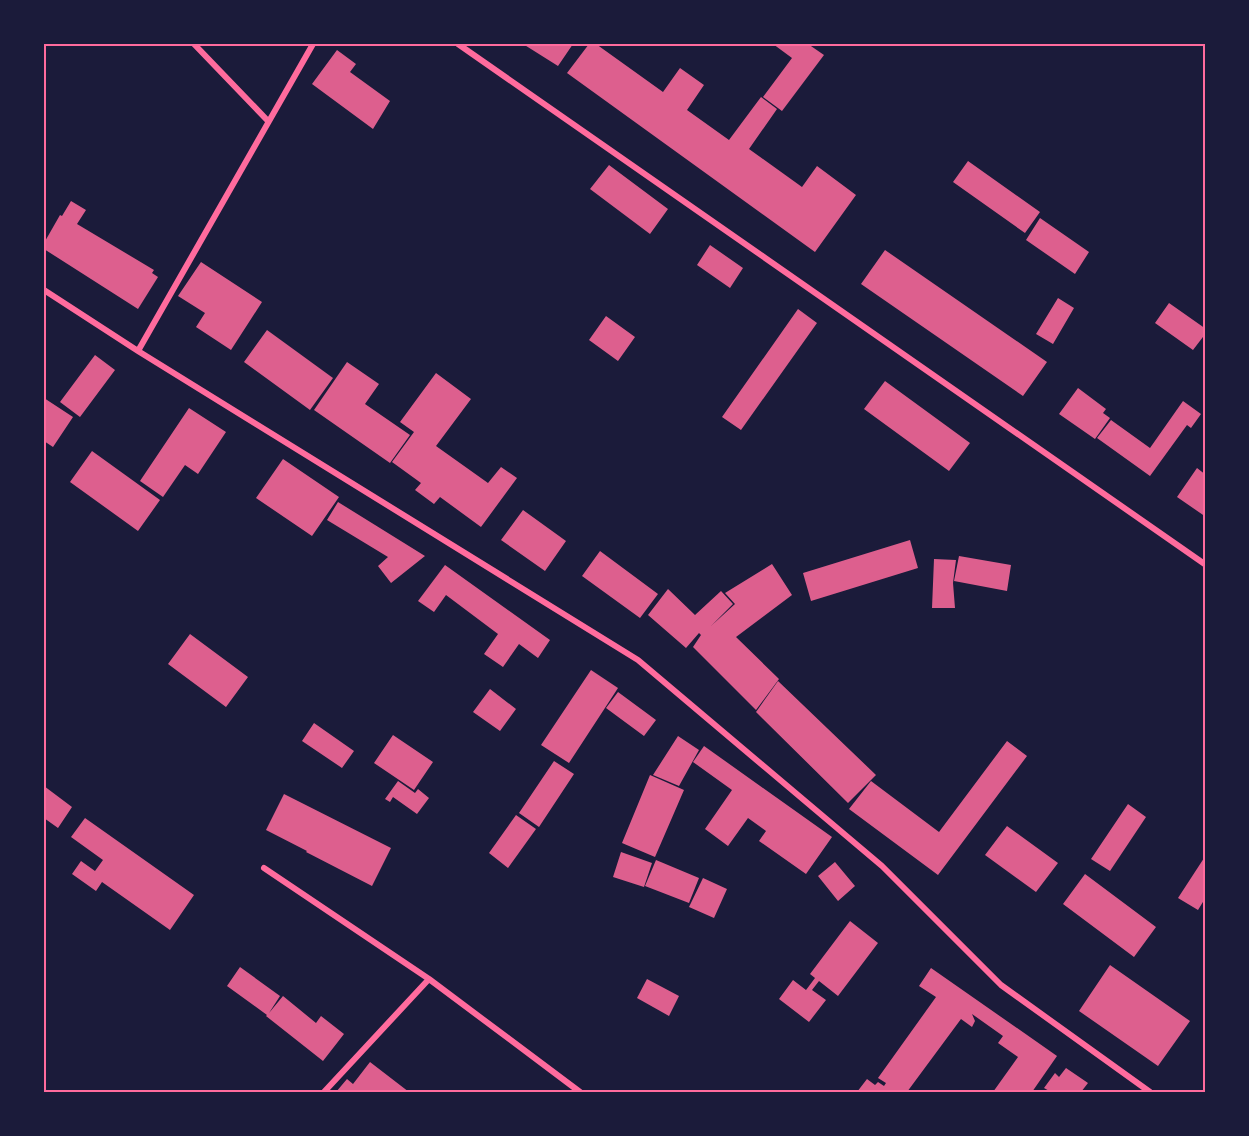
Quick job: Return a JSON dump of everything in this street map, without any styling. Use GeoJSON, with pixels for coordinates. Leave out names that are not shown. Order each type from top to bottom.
{"type":"FeatureCollection","features":[{"type":"Feature","properties":{"kind":"street"},"geometry":{"type":"LineString","coordinates":[[194,44],[268,122]]}},
{"type":"Feature","properties":{"kind":"street"},"geometry":{"type":"LineString","coordinates":[[138,351],[313,44]]}},
{"type":"Feature","properties":{"kind":"street"},"geometry":{"type":"LineString","coordinates":[[458,44],[1206,565]]}},
{"type":"Feature","properties":{"kind":"street"},"geometry":{"type":"LineString","coordinates":[[44,290],[138,351],[638,660],[882,866],[1001,985],[1150,1092]]}},
{"type":"Feature","properties":{"kind":"street"},"geometry":{"type":"LineString","coordinates":[[264,868],[429,979],[580,1092]]}},
{"type":"Feature","properties":{"kind":"street"},"geometry":{"type":"LineString","coordinates":[[324,1092],[429,979]]}},
{"type":"Feature","properties":{"kind":"building"},"geometry":{"type":"Polygon","coordinates":[[[523,44],[573,44],[558,66],[523,44]]]}},
{"type":"Feature","properties":{"kind":"building"},"geometry":{"type":"Polygon","coordinates":[[[589,44],[596,44],[663,92],[680,68],[704,85],[687,110],[729,140],[761,97],[777,109],[749,149],[802,187],[817,166],[856,195],[815,252],[567,73],[589,44]]]}},
{"type":"Feature","properties":{"kind":"building"},"geometry":{"type":"Polygon","coordinates":[[[773,44],[808,44],[824,55],[782,111],[763,97],[792,58],[773,44]]]}},
{"type":"Feature","properties":{"kind":"building"},"geometry":{"type":"Polygon","coordinates":[[[337,50],[356,64],[350,72],[390,101],[373,129],[312,84],[337,50]]]}},
{"type":"Feature","properties":{"kind":"building"},"geometry":{"type":"Polygon","coordinates":[[[968,161],[1040,212],[1025,233],[953,182],[968,161]]]}},
{"type":"Feature","properties":{"kind":"building"},"geometry":{"type":"Polygon","coordinates":[[[609,165],[668,209],[650,234],[590,189],[609,165]]]}},
{"type":"Feature","properties":{"kind":"building"},"geometry":{"type":"Polygon","coordinates":[[[71,201],[86,210],[77,224],[154,270],[152,273],[158,277],[138,309],[44,249],[44,243],[71,201]]]}},
{"type":"Feature","properties":{"kind":"building"},"geometry":{"type":"Polygon","coordinates":[[[1040,218],[1089,252],[1075,274],[1026,240],[1040,218]]]}},
{"type":"Feature","properties":{"kind":"building"},"geometry":{"type":"Polygon","coordinates":[[[710,245],[743,268],[730,288],[697,265],[710,245]]]}},
{"type":"Feature","properties":{"kind":"building"},"geometry":{"type":"Polygon","coordinates":[[[885,250],[1047,362],[1023,396],[861,284],[885,250]]]}},
{"type":"Feature","properties":{"kind":"building"},"geometry":{"type":"Polygon","coordinates":[[[201,262],[262,302],[231,350],[196,327],[205,313],[178,296],[201,262]]]}},
{"type":"Feature","properties":{"kind":"building"},"geometry":{"type":"Polygon","coordinates":[[[1058,298],[1074,308],[1053,344],[1036,334],[1058,298]]]}},
{"type":"Feature","properties":{"kind":"building"},"geometry":{"type":"Polygon","coordinates":[[[1169,303],[1206,329],[1206,333],[1193,350],[1155,323],[1169,303]]]}},
{"type":"Feature","properties":{"kind":"building"},"geometry":{"type":"Polygon","coordinates":[[[798,309],[817,323],[741,430],[722,417],[798,309]]]}},
{"type":"Feature","properties":{"kind":"building"},"geometry":{"type":"Polygon","coordinates":[[[606,316],[635,337],[618,361],[589,340],[606,316]]]}},
{"type":"Feature","properties":{"kind":"building"},"geometry":{"type":"Polygon","coordinates":[[[267,330],[333,378],[310,410],[244,362],[267,330]]]}},
{"type":"Feature","properties":{"kind":"building"},"geometry":{"type":"Polygon","coordinates":[[[95,355],[115,370],[80,417],[60,402],[95,355]]]}},
{"type":"Feature","properties":{"kind":"building"},"geometry":{"type":"Polygon","coordinates":[[[347,362],[379,384],[365,404],[410,435],[390,463],[314,410],[347,362]]]}},
{"type":"Feature","properties":{"kind":"building"},"geometry":{"type":"Polygon","coordinates":[[[436,373],[471,399],[436,446],[488,483],[501,467],[517,478],[481,527],[440,497],[434,504],[415,490],[421,483],[392,462],[414,432],[400,422],[436,373]]]}},
{"type":"Feature","properties":{"kind":"building"},"geometry":{"type":"Polygon","coordinates":[[[885,381],[970,443],[949,471],[864,409],[885,381]]]}},
{"type":"Feature","properties":{"kind":"building"},"geometry":{"type":"Polygon","coordinates":[[[1078,388],[1106,409],[1103,413],[1110,418],[1095,439],[1059,414],[1078,388]]]}},
{"type":"Feature","properties":{"kind":"building"},"geometry":{"type":"Polygon","coordinates":[[[44,398],[73,417],[53,447],[44,441],[44,398]]]}},
{"type":"Feature","properties":{"kind":"building"},"geometry":{"type":"Polygon","coordinates":[[[1183,401],[1201,414],[1191,428],[1187,425],[1150,476],[1097,438],[1111,420],[1150,448],[1183,401]]]}},
{"type":"Feature","properties":{"kind":"building"},"geometry":{"type":"Polygon","coordinates":[[[189,408],[226,432],[198,474],[185,465],[163,497],[140,481],[189,408]]]}},
{"type":"Feature","properties":{"kind":"building"},"geometry":{"type":"Polygon","coordinates":[[[92,451],[160,500],[138,531],[70,482],[92,451]]]}},
{"type":"Feature","properties":{"kind":"building"},"geometry":{"type":"Polygon","coordinates":[[[283,459],[339,497],[312,536],[256,498],[283,459]]]}},
{"type":"Feature","properties":{"kind":"building"},"geometry":{"type":"Polygon","coordinates":[[[1197,468],[1206,475],[1206,517],[1177,497],[1197,468]]]}},
{"type":"Feature","properties":{"kind":"building"},"geometry":{"type":"Polygon","coordinates":[[[338,502],[425,556],[391,583],[378,566],[388,557],[327,520],[338,502]]]}},
{"type":"Feature","properties":{"kind":"building"},"geometry":{"type":"Polygon","coordinates":[[[523,510],[566,541],[545,571],[501,540],[523,510]]]}},
{"type":"Feature","properties":{"kind":"building"},"geometry":{"type":"Polygon","coordinates":[[[910,540],[918,568],[811,601],[803,573],[910,540]]]}},
{"type":"Feature","properties":{"kind":"building"},"geometry":{"type":"Polygon","coordinates":[[[600,551],[658,594],[640,618],[582,576],[600,551]]]}},
{"type":"Feature","properties":{"kind":"building"},"geometry":{"type":"Polygon","coordinates":[[[959,556],[1011,565],[1007,591],[954,581],[959,556]]]}},
{"type":"Feature","properties":{"kind":"building"},"geometry":{"type":"Polygon","coordinates":[[[934,559],[956,560],[953,583],[955,608],[932,608],[934,559]]]}},
{"type":"Feature","properties":{"kind":"building"},"geometry":{"type":"Polygon","coordinates":[[[772,564],[792,595],[736,637],[779,679],[756,710],[693,647],[701,635],[699,633],[686,648],[648,615],[668,589],[695,615],[721,591],[733,604],[711,626],[735,604],[725,593],[772,564]]]}},
{"type":"Feature","properties":{"kind":"building"},"geometry":{"type":"Polygon","coordinates":[[[445,565],[550,640],[538,658],[519,644],[503,667],[484,654],[498,634],[446,595],[434,612],[418,601],[445,565]]]}},
{"type":"Feature","properties":{"kind":"building"},"geometry":{"type":"Polygon","coordinates":[[[190,634],[248,677],[226,707],[168,664],[190,634]]]}},
{"type":"Feature","properties":{"kind":"building"},"geometry":{"type":"Polygon","coordinates":[[[591,670],[618,688],[569,763],[541,745],[591,670]]]}},
{"type":"Feature","properties":{"kind":"building"},"geometry":{"type":"Polygon","coordinates":[[[778,681],[876,775],[848,803],[756,712],[778,681]]]}},
{"type":"Feature","properties":{"kind":"building"},"geometry":{"type":"Polygon","coordinates":[[[490,689],[516,709],[500,731],[473,712],[490,689]]]}},
{"type":"Feature","properties":{"kind":"building"},"geometry":{"type":"Polygon","coordinates":[[[618,692],[656,720],[644,736],[606,708],[618,692]]]}},
{"type":"Feature","properties":{"kind":"building"},"geometry":{"type":"Polygon","coordinates":[[[314,723],[354,751],[342,768],[302,741],[314,723]]]}},
{"type":"Feature","properties":{"kind":"building"},"geometry":{"type":"Polygon","coordinates":[[[393,735],[433,762],[414,790],[374,763],[393,735]]]}},
{"type":"Feature","properties":{"kind":"building"},"geometry":{"type":"Polygon","coordinates":[[[678,736],[699,750],[679,786],[653,775],[678,736]]]}},
{"type":"Feature","properties":{"kind":"building"},"geometry":{"type":"Polygon","coordinates":[[[1007,741],[1027,756],[938,875],[849,809],[871,781],[939,832],[1007,741]]]}},
{"type":"Feature","properties":{"kind":"building"},"geometry":{"type":"Polygon","coordinates":[[[704,746],[832,837],[806,874],[759,841],[766,831],[748,818],[728,846],[705,829],[732,790],[693,762],[704,746]]]}},
{"type":"Feature","properties":{"kind":"building"},"geometry":{"type":"Polygon","coordinates":[[[554,761],[574,774],[539,827],[519,813],[554,761]]]}},
{"type":"Feature","properties":{"kind":"building"},"geometry":{"type":"Polygon","coordinates":[[[650,775],[684,790],[655,857],[622,843],[650,775]]]}},
{"type":"Feature","properties":{"kind":"building"},"geometry":{"type":"Polygon","coordinates":[[[398,781],[415,793],[418,789],[429,798],[417,814],[393,797],[390,802],[385,799],[398,781]]]}},
{"type":"Feature","properties":{"kind":"building"},"geometry":{"type":"Polygon","coordinates":[[[44,786],[72,807],[58,828],[44,818],[44,786]]]}},
{"type":"Feature","properties":{"kind":"building"},"geometry":{"type":"Polygon","coordinates":[[[284,794],[391,848],[372,886],[266,830],[284,794]]]}},
{"type":"Feature","properties":{"kind":"building"},"geometry":{"type":"Polygon","coordinates":[[[1128,804],[1146,817],[1110,871],[1091,859],[1128,804]]]}},
{"type":"Feature","properties":{"kind":"building"},"geometry":{"type":"Polygon","coordinates":[[[516,815],[536,829],[508,868],[489,853],[516,815]]]}},
{"type":"Feature","properties":{"kind":"building"},"geometry":{"type":"Polygon","coordinates":[[[85,818],[194,895],[170,930],[102,882],[96,891],[72,874],[81,861],[95,871],[103,860],[71,837],[85,818]]]}},
{"type":"Feature","properties":{"kind":"building"},"geometry":{"type":"Polygon","coordinates":[[[1007,826],[1058,863],[1036,892],[985,855],[1007,826]]]}},
{"type":"Feature","properties":{"kind":"building"},"geometry":{"type":"Polygon","coordinates":[[[621,852],[652,863],[644,887],[613,877],[621,852]]]}},
{"type":"Feature","properties":{"kind":"building"},"geometry":{"type":"Polygon","coordinates":[[[1206,855],[1206,897],[1198,910],[1178,898],[1206,855]]]}},
{"type":"Feature","properties":{"kind":"building"},"geometry":{"type":"Polygon","coordinates":[[[656,860],[699,878],[689,903],[645,886],[656,860]]]}},
{"type":"Feature","properties":{"kind":"building"},"geometry":{"type":"Polygon","coordinates":[[[835,862],[855,886],[838,901],[818,876],[835,862]]]}},
{"type":"Feature","properties":{"kind":"building"},"geometry":{"type":"Polygon","coordinates":[[[1085,874],[1156,927],[1134,957],[1063,904],[1085,874]]]}},
{"type":"Feature","properties":{"kind":"building"},"geometry":{"type":"Polygon","coordinates":[[[703,878],[727,889],[714,918],[689,907],[703,878]]]}},
{"type":"Feature","properties":{"kind":"building"},"geometry":{"type":"Polygon","coordinates":[[[850,921],[878,943],[838,996],[819,981],[812,990],[826,1000],[809,1022],[779,999],[793,980],[806,990],[815,978],[810,974],[850,921]]]}},
{"type":"Feature","properties":{"kind":"building"},"geometry":{"type":"Polygon","coordinates":[[[1110,965],[1190,1021],[1158,1066],[1079,1011],[1110,965]]]}},
{"type":"Feature","properties":{"kind":"building"},"geometry":{"type":"Polygon","coordinates":[[[240,967],[280,996],[269,1013],[283,996],[316,1023],[321,1016],[344,1034],[323,1061],[227,986],[240,967]]]}},
{"type":"Feature","properties":{"kind":"building"},"geometry":{"type":"Polygon","coordinates":[[[931,968],[1057,1056],[1032,1092],[993,1092],[1018,1057],[998,1043],[1003,1036],[972,1014],[975,1021],[972,1027],[961,1019],[907,1092],[857,1092],[867,1079],[875,1085],[878,1082],[884,1086],[886,1083],[878,1078],[936,997],[919,986],[931,968]]]}},
{"type":"Feature","properties":{"kind":"building"},"geometry":{"type":"Polygon","coordinates":[[[647,979],[679,996],[669,1016],[637,998],[647,979]]]}},
{"type":"Feature","properties":{"kind":"building"},"geometry":{"type":"Polygon","coordinates":[[[370,1062],[409,1092],[336,1092],[347,1079],[353,1084],[370,1062]]]}},
{"type":"Feature","properties":{"kind":"building"},"geometry":{"type":"Polygon","coordinates":[[[1066,1068],[1088,1083],[1081,1092],[1051,1092],[1044,1088],[1055,1073],[1059,1077],[1066,1068]]]}}]}
